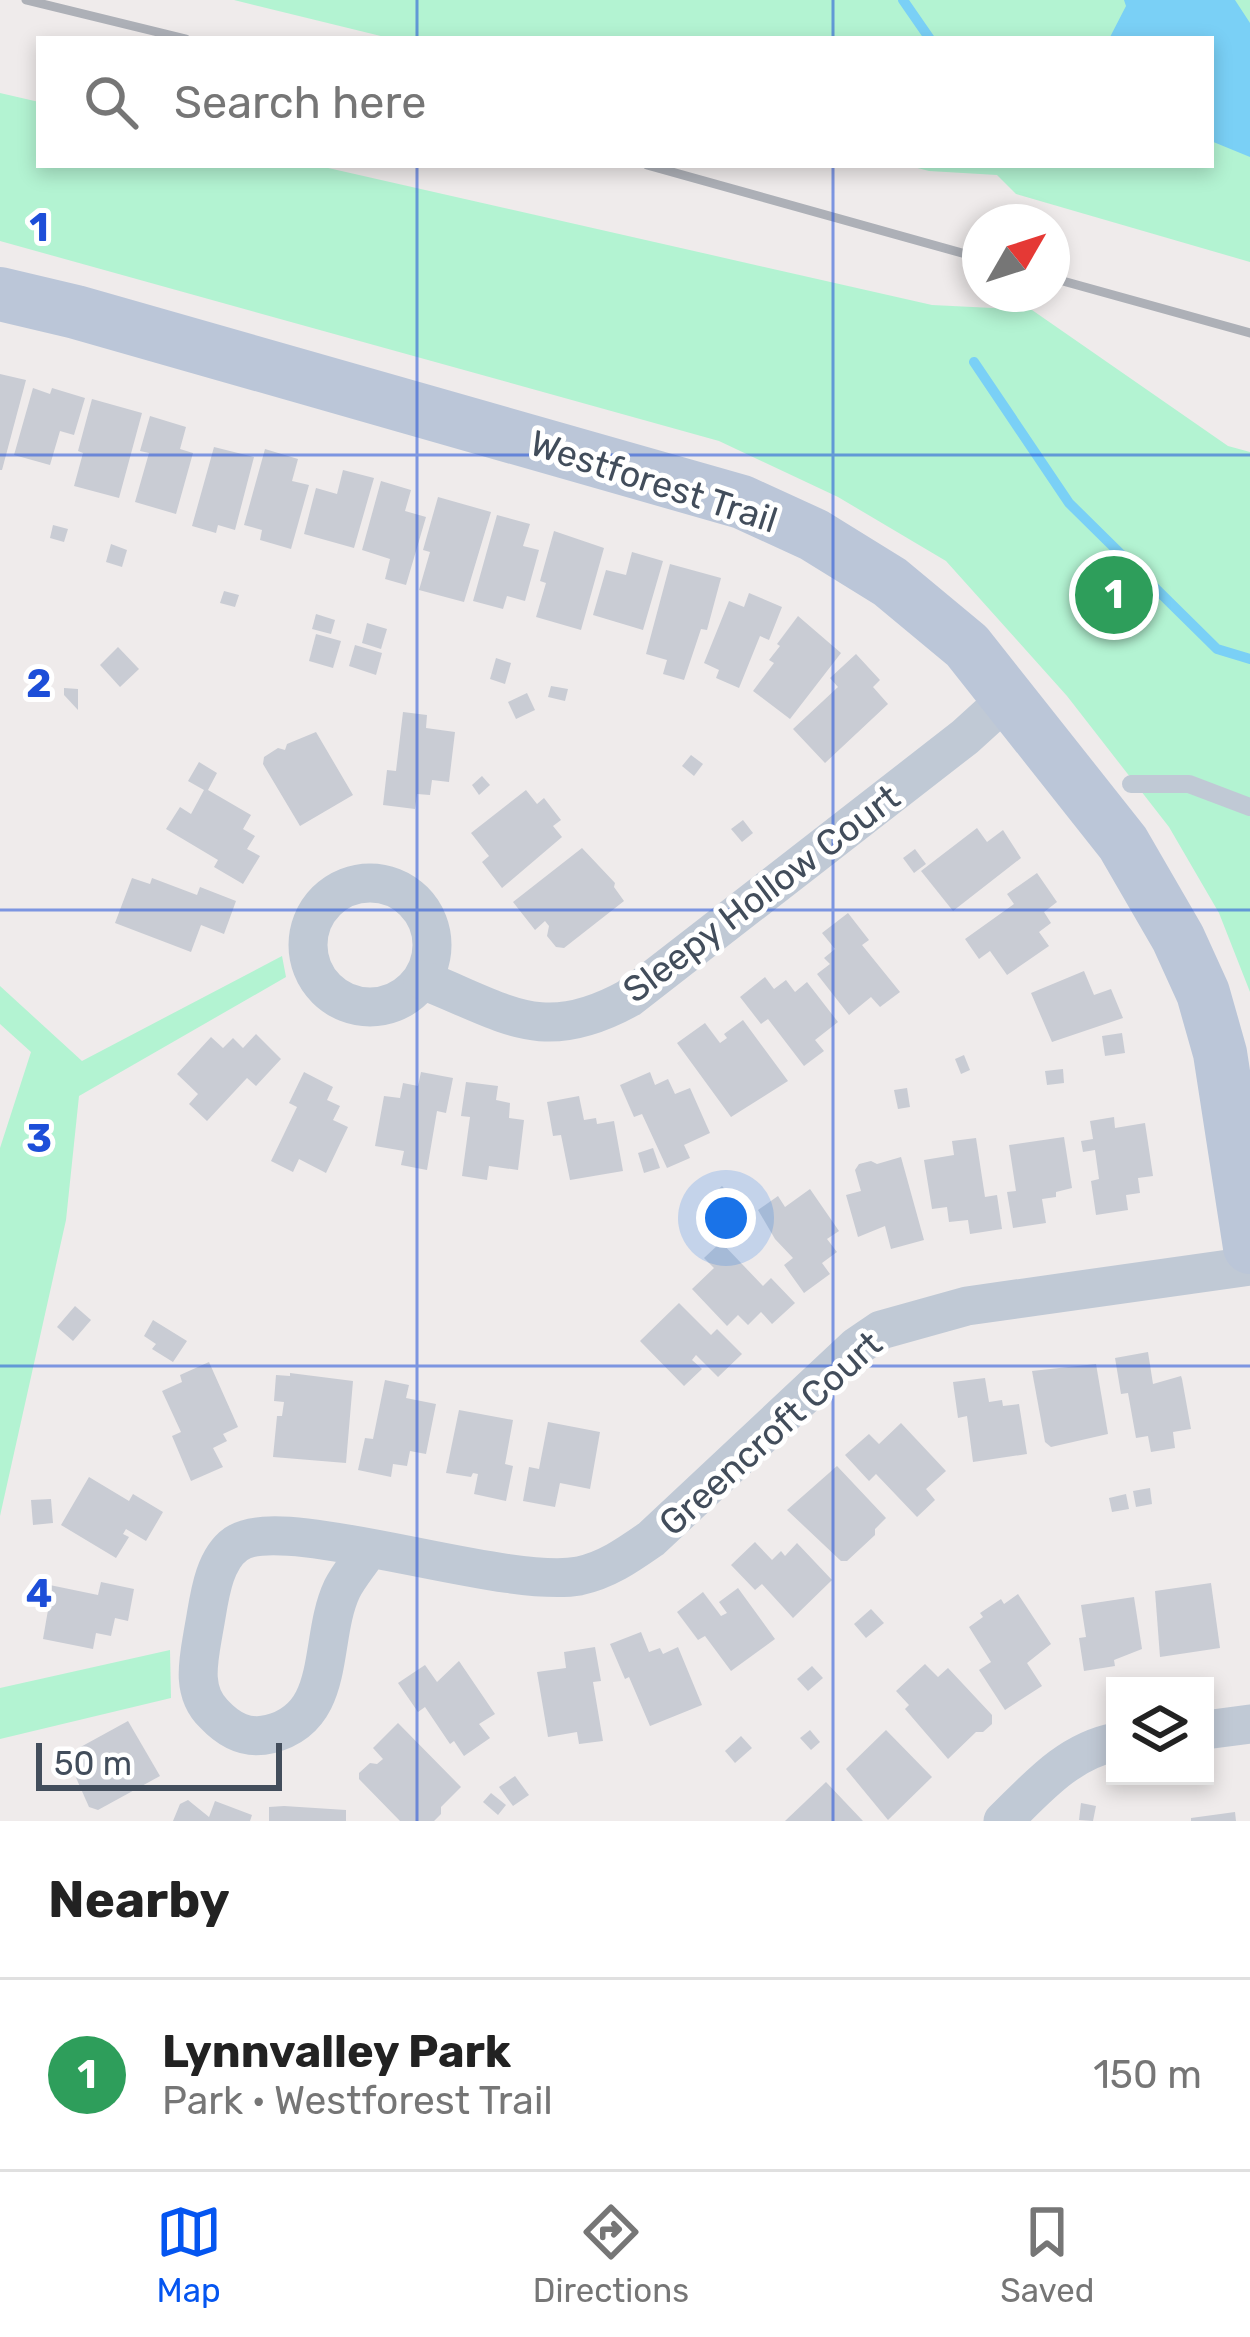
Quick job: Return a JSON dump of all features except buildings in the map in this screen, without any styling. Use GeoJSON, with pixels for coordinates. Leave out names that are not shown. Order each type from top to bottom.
{"type":"FeatureCollection","features":[{"type":"Feature","properties":{"kind":"street","name":"Westforest Trail"},"geometry":{"type":"LineString","coordinates":[[0,295],[98,318],[742,502],[814,535],[890,582],[967,646],[1123,843],[1152,889],[1195,974],[1220,1053],[1250,1247]]}},
{"type":"Feature","properties":{"kind":"street","name":"Sleepy Hollow Court"},"geometry":{"type":"LineString","coordinates":[[423,980],[526,1021],[559,1025],[595,1016],[629,998],[1009,697]]}},
{"type":"Feature","properties":{"kind":"street","name":"Greencroft Court"},"geometry":{"type":"LineString","coordinates":[[368,1550],[342,1590],[317,1699],[302,1720],[260,1736],[230,1731],[204,1705],[196,1675],[210,1595],[221,1563],[236,1544],[266,1534],[327,1540],[545,1580],[583,1575],[617,1563],[651,1539],[856,1347],[881,1330],[967,1306],[1250,1266]]}},
{"type":"Feature","properties":{"kind":"street"},"geometry":{"type":"LineString","coordinates":[[1214,1729],[1250,1724]]}},
{"type":"Feature","properties":{"kind":"street"},"geometry":{"type":"LineString","coordinates":[[1003,1821],[1062,1764],[1106,1744]]}},
{"type":"Feature","properties":{"kind":"lane"},"geometry":{"type":"LineString","coordinates":[[1131,784],[1189,784],[1250,806]]}},
{"type":"Feature","properties":{"kind":"green space"},"geometry":{"type":"Polygon","coordinates":[[[234,0],[1250,0],[1250,262],[1070,210],[1070,204],[1016,194],[997,175],[918,168],[1214,168],[1214,36],[381,36],[234,0]]]}},
{"type":"Feature","properties":{"kind":"green space"},"geometry":{"type":"Polygon","coordinates":[[[0,93],[36,101],[36,168],[328,168],[932,305],[962,306],[962,312],[1035,312],[1228,446],[1250,452],[1250,992],[1219,913],[1169,827],[1067,696],[946,561],[838,497],[719,441],[0,241],[0,93]]]}},
{"type":"Feature","properties":{"kind":"green space"},"geometry":{"type":"Polygon","coordinates":[[[282,956],[286,977],[79,1096],[66,1220],[0,1516],[0,1148],[31,1052],[0,1024],[0,986],[82,1061],[282,956]]]}},
{"type":"Feature","properties":{"kind":"green space"},"geometry":{"type":"Polygon","coordinates":[[[170,1650],[171,1698],[0,1739],[0,1688],[170,1650]]]}},
{"type":"Feature","properties":{"kind":"water"},"geometry":{"type":"Polygon","coordinates":[[[1124,0],[1235,0],[1250,23],[1250,157],[1214,142],[1214,36],[1111,36],[1126,6],[1124,0]]]}},
{"type":"Feature","properties":{"kind":"waterway"},"geometry":{"type":"LineString","coordinates":[[903,0],[928,36]]}},
{"type":"Feature","properties":{"kind":"waterway"},"geometry":{"type":"LineString","coordinates":[[974,362],[1069,503],[1217,649],[1250,659]]}},
{"type":"Feature","properties":{"kind":"railway"},"geometry":{"type":"LineString","coordinates":[[26,0],[174,36]]}},
{"type":"Feature","properties":{"kind":"railway"},"geometry":{"type":"LineString","coordinates":[[658,168],[962,253]]}},
{"type":"Feature","properties":{"kind":"railway"},"geometry":{"type":"LineString","coordinates":[[1070,283],[1250,333]]}},
{"type":"Feature","properties":{"kind":"place","name":"Lynnvalley Park"},"geometry":{"type":"Point","coordinates":[1114,595]}}]}
